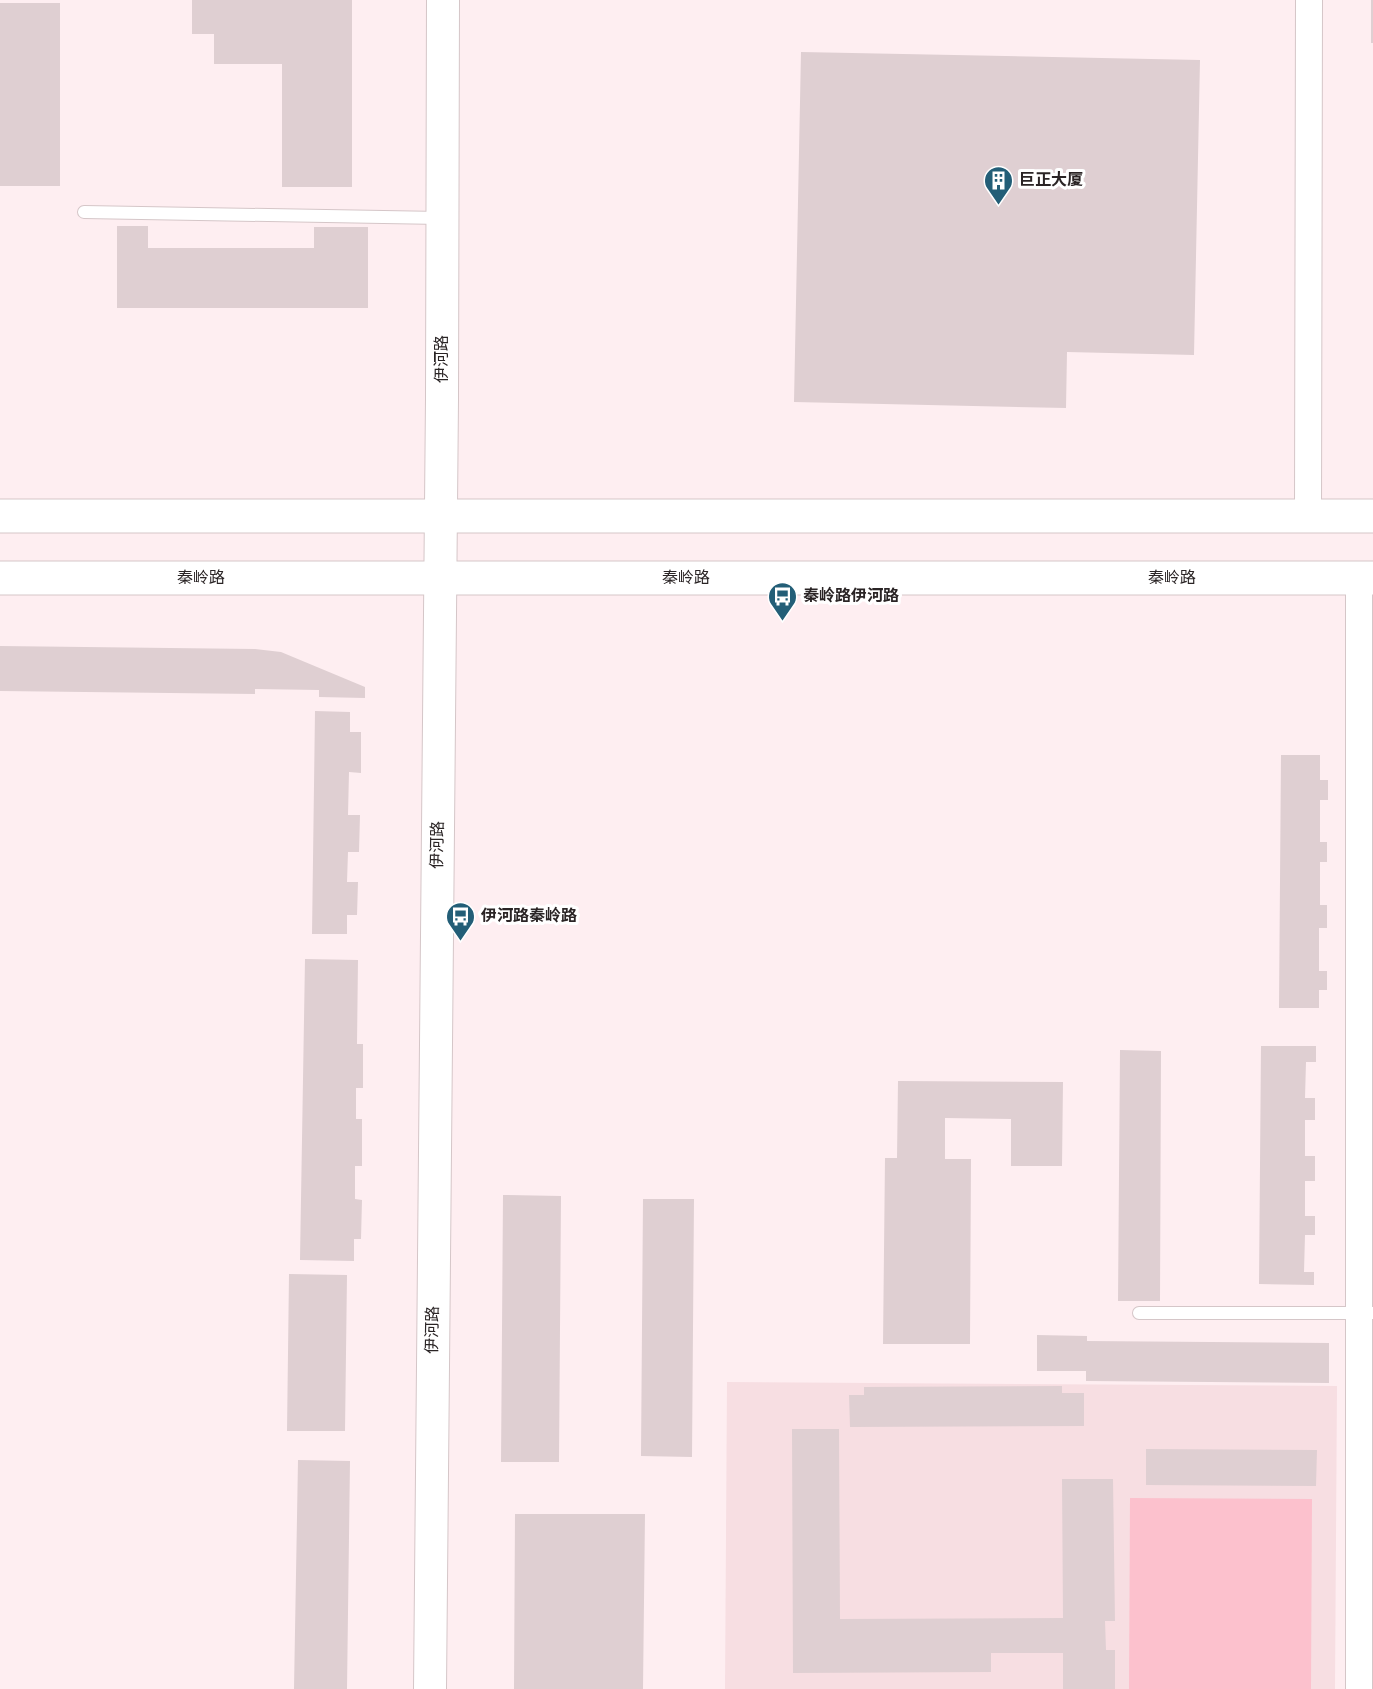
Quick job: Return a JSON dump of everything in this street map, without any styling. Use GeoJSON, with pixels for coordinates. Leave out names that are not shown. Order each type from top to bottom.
{"type":"FeatureCollection","features":[{"type":"Feature","properties":{"kind":"main road"},"geometry":{"type":"LineString","coordinates":[[0,516],[1373,516]]}},
{"type":"Feature","properties":{"kind":"main road","name":"秦岭路"},"geometry":{"type":"LineString","coordinates":[[0,578],[1366,578]]}},
{"type":"Feature","properties":{"kind":"street","name":"伊河路"},"geometry":{"type":"LineString","coordinates":[[430,1689],[441,516],[443,0]]}},
{"type":"Feature","properties":{"kind":"street"},"geometry":{"type":"LineString","coordinates":[[1308,516],[1309,0]]}},
{"type":"Feature","properties":{"kind":"street"},"geometry":{"type":"LineString","coordinates":[[1359,1689],[1366,1523],[1366,578]]}},
{"type":"Feature","properties":{"kind":"lane"},"geometry":{"type":"LineString","coordinates":[[84,212],[442,218]]}},
{"type":"Feature","properties":{"kind":"lane"},"geometry":{"type":"LineString","coordinates":[[1139,1313],[1366,1313]]}},
{"type":"Feature","properties":{"kind":"shaded area"},"geometry":{"type":"Polygon","coordinates":[[[727,1382],[1337,1386],[1335,1689],[725,1689],[727,1382]]]}},
{"type":"Feature","properties":{"kind":"shaded area"},"geometry":{"type":"Polygon","coordinates":[[[1130,1498],[1312,1499],[1311,1689],[1129,1689],[1130,1498]]]}},
{"type":"Feature","properties":{"kind":"building"},"geometry":{"type":"Polygon","coordinates":[[[192,0],[352,0],[352,187],[282,187],[282,64],[214,64],[214,34],[192,34],[192,0]]]}},
{"type":"Feature","properties":{"kind":"building"},"geometry":{"type":"Polygon","coordinates":[[[1371,0],[1373,0],[1373,43],[1371,43],[1371,0]]]}},
{"type":"Feature","properties":{"kind":"building"},"geometry":{"type":"Polygon","coordinates":[[[0,3],[60,3],[60,186],[0,186],[0,3]]]}},
{"type":"Feature","properties":{"kind":"building","name":"巨正大厦"},"geometry":{"type":"Polygon","coordinates":[[[801,52],[1200,60],[1194,355],[1067,352],[1066,408],[794,402],[801,52]]]}},
{"type":"Feature","properties":{"kind":"building"},"geometry":{"type":"Polygon","coordinates":[[[117,226],[148,226],[148,248],[314,248],[314,227],[368,227],[368,308],[117,308],[117,226]]]}},
{"type":"Feature","properties":{"kind":"building"},"geometry":{"type":"Polygon","coordinates":[[[0,646],[255,649],[281,652],[365,687],[365,698],[319,697],[319,690],[255,689],[255,694],[0,691],[0,646]]]}},
{"type":"Feature","properties":{"kind":"building"},"geometry":{"type":"Polygon","coordinates":[[[315,711],[350,712],[350,732],[361,732],[361,773],[349,772],[348,815],[360,815],[359,852],[348,852],[347,882],[358,882],[357,915],[347,915],[347,934],[312,934],[315,711]]]}},
{"type":"Feature","properties":{"kind":"building"},"geometry":{"type":"Polygon","coordinates":[[[1281,755],[1320,755],[1320,780],[1328,780],[1328,800],[1320,800],[1320,842],[1327,842],[1327,862],[1320,862],[1320,905],[1327,905],[1327,928],[1319,928],[1319,971],[1327,971],[1327,990],[1319,990],[1319,1008],[1279,1008],[1281,755]]]}},
{"type":"Feature","properties":{"kind":"building"},"geometry":{"type":"Polygon","coordinates":[[[305,959],[358,960],[357,1044],[363,1044],[363,1088],[356,1088],[356,1119],[362,1119],[362,1166],[355,1166],[355,1199],[362,1200],[361,1239],[354,1239],[354,1261],[300,1260],[305,959]]]}},
{"type":"Feature","properties":{"kind":"building"},"geometry":{"type":"Polygon","coordinates":[[[1261,1046],[1316,1046],[1316,1062],[1306,1062],[1305,1098],[1315,1098],[1315,1120],[1305,1120],[1305,1156],[1315,1156],[1315,1181],[1305,1181],[1305,1216],[1315,1216],[1315,1235],[1305,1235],[1304,1272],[1314,1272],[1314,1285],[1259,1284],[1261,1046]]]}},
{"type":"Feature","properties":{"kind":"building"},"geometry":{"type":"Polygon","coordinates":[[[1120,1050],[1161,1051],[1160,1301],[1118,1301],[1120,1050]]]}},
{"type":"Feature","properties":{"kind":"building"},"geometry":{"type":"Polygon","coordinates":[[[898,1081],[1063,1082],[1062,1166],[1011,1166],[1011,1119],[945,1118],[945,1159],[971,1159],[970,1344],[883,1344],[885,1158],[897,1158],[898,1081]]]}},
{"type":"Feature","properties":{"kind":"building"},"geometry":{"type":"Polygon","coordinates":[[[503,1195],[561,1196],[559,1462],[501,1462],[503,1195]]]}},
{"type":"Feature","properties":{"kind":"building"},"geometry":{"type":"Polygon","coordinates":[[[643,1199],[694,1199],[692,1457],[641,1456],[643,1199]]]}},
{"type":"Feature","properties":{"kind":"building"},"geometry":{"type":"Polygon","coordinates":[[[289,1274],[347,1275],[345,1431],[287,1431],[289,1274]]]}},
{"type":"Feature","properties":{"kind":"building"},"geometry":{"type":"Polygon","coordinates":[[[1037,1335],[1087,1336],[1087,1341],[1329,1343],[1329,1383],[1086,1381],[1086,1371],[1037,1371],[1037,1335]]]}},
{"type":"Feature","properties":{"kind":"building"},"geometry":{"type":"Polygon","coordinates":[[[1062,1386],[1062,1393],[1084,1393],[1084,1426],[850,1427],[849,1395],[864,1395],[864,1387],[1062,1386]]]}},
{"type":"Feature","properties":{"kind":"building"},"geometry":{"type":"Polygon","coordinates":[[[792,1429],[839,1429],[840,1619],[1063,1618],[1062,1479],[1113,1479],[1115,1621],[1105,1621],[1106,1650],[1115,1650],[1115,1689],[1063,1689],[1063,1653],[991,1653],[991,1672],[793,1673],[792,1429]]]}},
{"type":"Feature","properties":{"kind":"building"},"geometry":{"type":"Polygon","coordinates":[[[1146,1449],[1317,1450],[1316,1486],[1146,1485],[1146,1449]]]}},
{"type":"Feature","properties":{"kind":"building"},"geometry":{"type":"Polygon","coordinates":[[[298,1460],[350,1461],[347,1689],[294,1689],[298,1460]]]}},
{"type":"Feature","properties":{"kind":"building"},"geometry":{"type":"Polygon","coordinates":[[[515,1514],[645,1514],[643,1689],[514,1689],[515,1514]]]}},
{"type":"Feature","properties":{"kind":"place","name":"巨正大厦"},"geometry":{"type":"Point","coordinates":[998,206]}},
{"type":"Feature","properties":{"kind":"place","name":"秦岭路伊河路"},"geometry":{"type":"Point","coordinates":[782,622]}},
{"type":"Feature","properties":{"kind":"place","name":"伊河路秦岭路"},"geometry":{"type":"Point","coordinates":[460,942]}}]}
